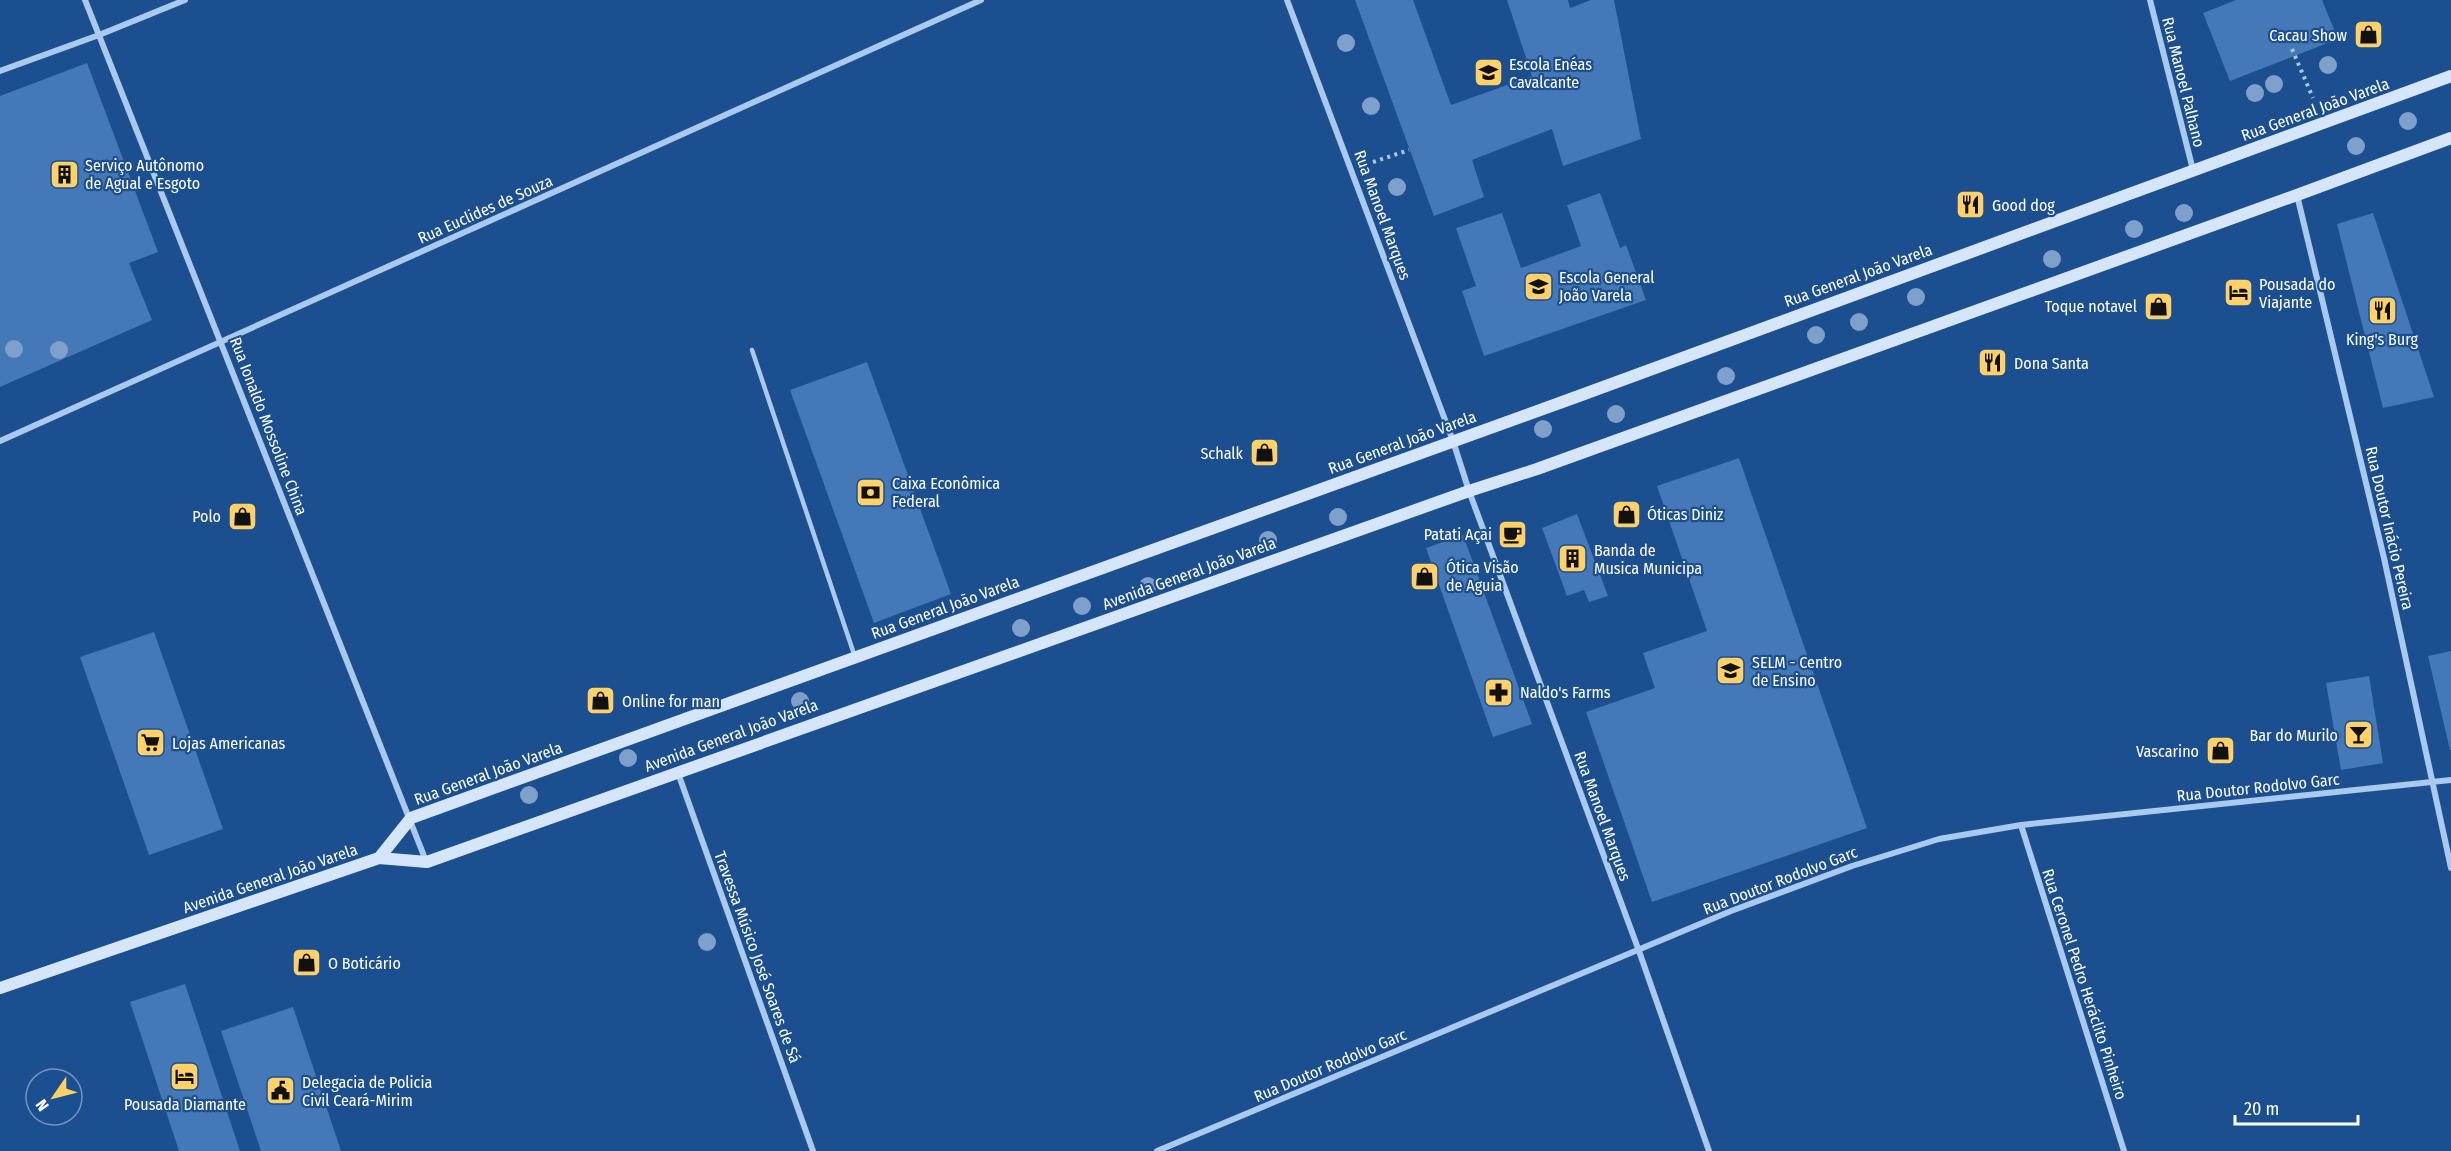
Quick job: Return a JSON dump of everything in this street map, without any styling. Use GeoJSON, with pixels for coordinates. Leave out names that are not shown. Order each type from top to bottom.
{"type":"FeatureCollection","features":[{"type":"Feature","properties":{"kind":"main road","name":"Rua General João Varela"},"geometry":{"type":"LineString","coordinates":[[379,858],[411,818],[1453,441],[2451,76]]}},
{"type":"Feature","properties":{"kind":"main road"},"geometry":{"type":"LineString","coordinates":[[1469,491],[1537,469],[2451,138]]}},
{"type":"Feature","properties":{"kind":"main road","name":"Avenida General João Varela"},"geometry":{"type":"LineString","coordinates":[[0,988],[379,858],[427,862],[677,771],[1469,491]]}},
{"type":"Feature","properties":{"kind":"street","name":"Rua Ionaldo Mossoline China"},"geometry":{"type":"LineString","coordinates":[[85,0],[427,862]]}},
{"type":"Feature","properties":{"kind":"street"},"geometry":{"type":"LineString","coordinates":[[0,71],[99,35],[185,0]]}},
{"type":"Feature","properties":{"kind":"street","name":"Rua Euclides de Souza"},"geometry":{"type":"LineString","coordinates":[[0,441],[981,0]]}},
{"type":"Feature","properties":{"kind":"street","name":"Rua Manoel Marques"},"geometry":{"type":"LineString","coordinates":[[1287,0],[1453,441],[1469,491],[1639,951],[1709,1151]]}},
{"type":"Feature","properties":{"kind":"street","name":"Rua Manoel Palhano"},"geometry":{"type":"LineString","coordinates":[[2150,0],[2193,170]]}},
{"type":"Feature","properties":{"kind":"street","name":"Rua Doutor Inácio Pereira"},"geometry":{"type":"LineString","coordinates":[[2297,195],[2384,558],[2451,868]]}},
{"type":"Feature","properties":{"kind":"street","name":"Travessa Músico José Soares de Sá"},"geometry":{"type":"LineString","coordinates":[[677,771],[813,1151]]}},
{"type":"Feature","properties":{"kind":"street","name":"Rua Doutor Rodolvo Garc"},"geometry":{"type":"LineString","coordinates":[[1157,1151],[1731,911],[1852,866],[1939,839],[2020,825],[2451,780]]}},
{"type":"Feature","properties":{"kind":"street","name":"Rua Ceronel Pedro Heráclito Pinheiro"},"geometry":{"type":"LineString","coordinates":[[2020,825],[2124,1151]]}},
{"type":"Feature","properties":{"kind":"lane"},"geometry":{"type":"LineString","coordinates":[[752,350],[855,657]]}},
{"type":"Feature","properties":{"kind":"path"},"geometry":{"type":"LineString","coordinates":[[2292,49],[2311,90],[2321,125]]}},
{"type":"Feature","properties":{"kind":"path"},"geometry":{"type":"LineString","coordinates":[[1352,169],[1409,150]]}},
{"type":"Feature","properties":{"kind":"building"},"geometry":{"type":"Polygon","coordinates":[[[1355,0],[1413,0],[1451,105],[1532,76],[1507,0],[1568,0],[1570,8],[1591,0],[1614,0],[1641,139],[1563,166],[1552,129],[1472,160],[1484,197],[1434,216],[1355,0]]]}},
{"type":"Feature","properties":{"kind":"building"},"geometry":{"type":"Polygon","coordinates":[[[2236,0],[2322,0],[2338,39],[2230,81],[2203,13],[2236,0]]]}},
{"type":"Feature","properties":{"kind":"building","name":"Serviço Autônomo de Agual e Esgoto"},"geometry":{"type":"Polygon","coordinates":[[[87,63],[158,252],[129,263],[152,320],[0,387],[0,96],[87,63]]]}},
{"type":"Feature","properties":{"kind":"building"},"geometry":{"type":"Polygon","coordinates":[[[1600,193],[1620,248],[1626,245],[1646,300],[1484,356],[1462,291],[1476,286],[1456,228],[1502,213],[1521,268],[1581,246],[1567,205],[1600,193]]]}},
{"type":"Feature","properties":{"kind":"building","name":"King's Burg"},"geometry":{"type":"Polygon","coordinates":[[[2373,213],[2434,397],[2383,408],[2337,224],[2373,213]]]}},
{"type":"Feature","properties":{"kind":"building","name":"Caixa Econômica Federal"},"geometry":{"type":"Polygon","coordinates":[[[867,362],[951,594],[874,623],[790,390],[867,362]]]}},
{"type":"Feature","properties":{"kind":"building","name":"SELM - Centro de Ensino"},"geometry":{"type":"Polygon","coordinates":[[[1739,458],[1867,828],[1652,902],[1586,712],[1655,688],[1643,653],[1707,631],[1657,486],[1739,458]]]}},
{"type":"Feature","properties":{"kind":"building","name":"Banda de Musica Municipa"},"geometry":{"type":"Polygon","coordinates":[[[1577,514],[1608,596],[1589,602],[1584,590],[1567,596],[1542,528],[1577,514]]]}},
{"type":"Feature","properties":{"kind":"building"},"geometry":{"type":"Polygon","coordinates":[[[1463,535],[1532,724],[1493,737],[1426,548],[1463,535]]]}},
{"type":"Feature","properties":{"kind":"building","name":"Lojas Americanas"},"geometry":{"type":"Polygon","coordinates":[[[154,632],[223,829],[149,855],[80,657],[154,632]]]}},
{"type":"Feature","properties":{"kind":"building"},"geometry":{"type":"Polygon","coordinates":[[[2451,651],[2451,750],[2450,750],[2428,656],[2451,651]]]}},
{"type":"Feature","properties":{"kind":"building"},"geometry":{"type":"Polygon","coordinates":[[[2369,676],[2383,763],[2341,770],[2326,683],[2369,676]]]}},
{"type":"Feature","properties":{"kind":"building","name":"Pousada Diamante"},"geometry":{"type":"Polygon","coordinates":[[[185,984],[240,1151],[179,1151],[130,1002],[185,984]]]}},
{"type":"Feature","properties":{"kind":"building","name":"Delegacia de Policia Civil Ceará-Mirim"},"geometry":{"type":"Polygon","coordinates":[[[293,1007],[341,1151],[261,1151],[221,1031],[293,1007]]]}},
{"type":"Feature","properties":{"kind":"place","name":"Cacau Show"},"geometry":{"type":"Point","coordinates":[2368,35]}},
{"type":"Feature","properties":{"kind":"place","name":"Escola Enéas Cavalcante"},"geometry":{"type":"Point","coordinates":[1488,73]}},
{"type":"Feature","properties":{"kind":"place","name":"Serviço Autônomo de Agual e Esgoto"},"geometry":{"type":"Point","coordinates":[64,174]}},
{"type":"Feature","properties":{"kind":"place","name":"Good dog"},"geometry":{"type":"Point","coordinates":[1971,205]}},
{"type":"Feature","properties":{"kind":"place","name":"Escola General João Varela"},"geometry":{"type":"Point","coordinates":[1538,286]}},
{"type":"Feature","properties":{"kind":"place","name":"Pousada do Viajante"},"geometry":{"type":"Point","coordinates":[2238,293]}},
{"type":"Feature","properties":{"kind":"place","name":"Toque notavel"},"geometry":{"type":"Point","coordinates":[2158,306]}},
{"type":"Feature","properties":{"kind":"place","name":"King's Burg"},"geometry":{"type":"Point","coordinates":[2382,311]}},
{"type":"Feature","properties":{"kind":"place","name":"Dona Santa"},"geometry":{"type":"Point","coordinates":[1993,363]}},
{"type":"Feature","properties":{"kind":"place","name":"Schalk"},"geometry":{"type":"Point","coordinates":[1264,453]}},
{"type":"Feature","properties":{"kind":"place","name":"Caixa Econômica Federal"},"geometry":{"type":"Point","coordinates":[871,492]}},
{"type":"Feature","properties":{"kind":"place","name":"Óticas Diniz"},"geometry":{"type":"Point","coordinates":[1626,514]}},
{"type":"Feature","properties":{"kind":"place","name":"Polo"},"geometry":{"type":"Point","coordinates":[242,516]}},
{"type":"Feature","properties":{"kind":"place","name":"Patati Açai"},"geometry":{"type":"Point","coordinates":[1513,534]}},
{"type":"Feature","properties":{"kind":"place","name":"Banda de Musica Municipa"},"geometry":{"type":"Point","coordinates":[1573,559]}},
{"type":"Feature","properties":{"kind":"place","name":"Ótica Visão de Aguia"},"geometry":{"type":"Point","coordinates":[1425,576]}},
{"type":"Feature","properties":{"kind":"place","name":"SELM - Centro de Ensino"},"geometry":{"type":"Point","coordinates":[1731,671]}},
{"type":"Feature","properties":{"kind":"place","name":"Naldo's Farms"},"geometry":{"type":"Point","coordinates":[1499,692]}},
{"type":"Feature","properties":{"kind":"place","name":"Online for man"},"geometry":{"type":"Point","coordinates":[601,701]}},
{"type":"Feature","properties":{"kind":"place","name":"Bar do Murilo"},"geometry":{"type":"Point","coordinates":[2359,735]}},
{"type":"Feature","properties":{"kind":"place","name":"Lojas Americanas"},"geometry":{"type":"Point","coordinates":[151,743]}},
{"type":"Feature","properties":{"kind":"place","name":"Vascarino"},"geometry":{"type":"Point","coordinates":[2220,751]}},
{"type":"Feature","properties":{"kind":"place","name":"O Boticário"},"geometry":{"type":"Point","coordinates":[307,963]}},
{"type":"Feature","properties":{"kind":"place","name":"Pousada Diamante"},"geometry":{"type":"Point","coordinates":[185,1076]}},
{"type":"Feature","properties":{"kind":"place","name":"Delegacia de Policia Civil Ceará-Mirim"},"geometry":{"type":"Point","coordinates":[281,1091]}}]}
